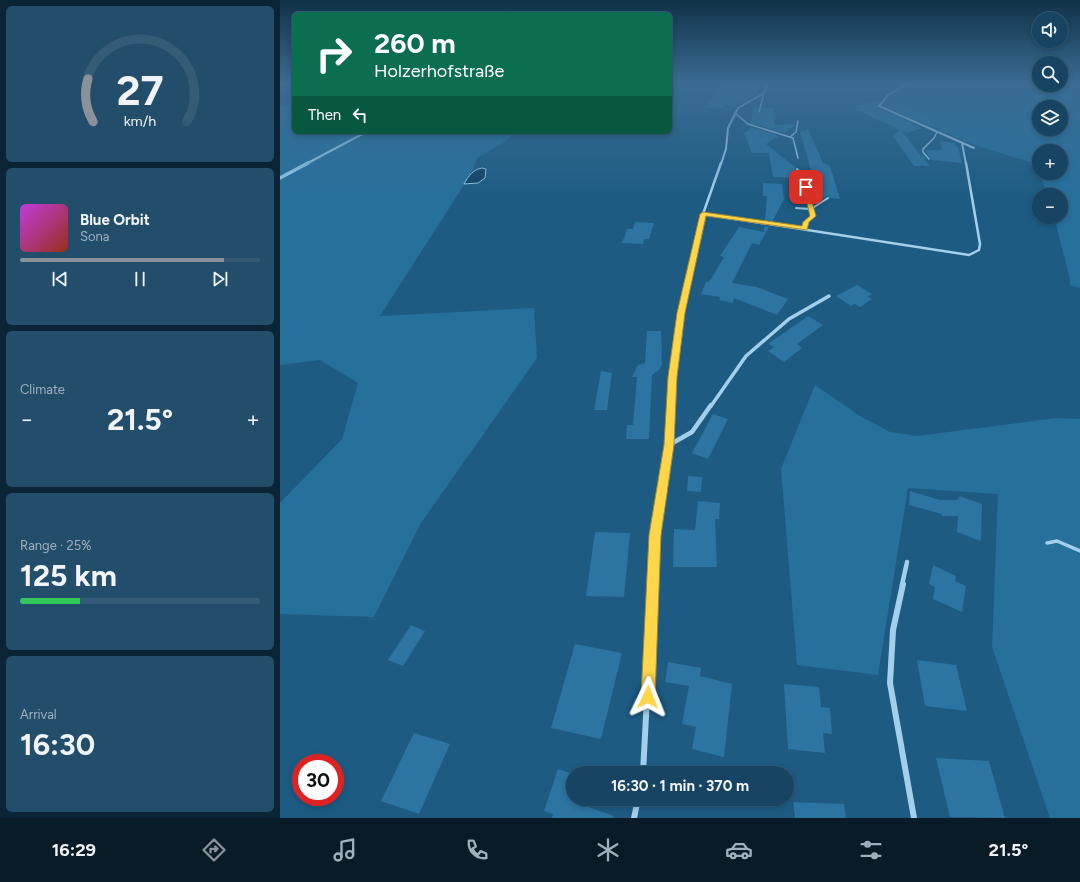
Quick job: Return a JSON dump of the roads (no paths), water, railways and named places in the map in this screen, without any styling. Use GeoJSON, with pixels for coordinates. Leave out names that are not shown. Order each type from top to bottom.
{"type":"FeatureCollection","features":[{"type":"Feature","properties":{"kind":"street"},"geometry":{"type":"LineString","coordinates":[[644,766],[646,756],[655,535],[669,445],[672,377],[681,313],[703,214],[726,149],[728,128],[731,121]]}},
{"type":"Feature","properties":{"kind":"street"},"geometry":{"type":"LineString","coordinates":[[913,121],[974,148]]}},
{"type":"Feature","properties":{"kind":"street"},"geometry":{"type":"LineString","coordinates":[[703,214],[969,256],[979,250],[980,244],[962,143]]}},
{"type":"Feature","properties":{"kind":"street"},"geometry":{"type":"LineString","coordinates":[[669,445],[692,432],[746,356],[789,319],[829,296]]}},
{"type":"Feature","properties":{"kind":"street"},"geometry":{"type":"LineString","coordinates":[[907,562],[893,630],[890,683],[914,818]]}},
{"type":"Feature","properties":{"kind":"street"},"geometry":{"type":"LineString","coordinates":[[634,818],[637,806]]}},
{"type":"Feature","properties":{"kind":"lane"},"geometry":{"type":"LineString","coordinates":[[744,121],[748,124],[793,138],[798,158]]}},
{"type":"Feature","properties":{"kind":"lane"},"geometry":{"type":"LineString","coordinates":[[790,137],[796,132],[798,121]]}},
{"type":"Feature","properties":{"kind":"lane"},"geometry":{"type":"LineString","coordinates":[[929,160],[923,149],[934,138],[937,132]]}},
{"type":"Feature","properties":{"kind":"lane"},"geometry":{"type":"LineString","coordinates":[[797,169],[802,175],[813,216],[806,222],[805,229]]}},
{"type":"Feature","properties":{"kind":"lane"},"geometry":{"type":"LineString","coordinates":[[796,208],[811,209],[828,198]]}},
{"type":"Feature","properties":{"kind":"lane"},"geometry":{"type":"LineString","coordinates":[[1047,543],[1057,541],[1080,551]]}},
{"type":"Feature","properties":{"kind":"waterway"},"geometry":{"type":"LineString","coordinates":[[306,164],[362,134]]}},
{"type":"Feature","properties":{"kind":"waterway"},"geometry":{"type":"LineString","coordinates":[[280,178],[308,163]]}}]}
